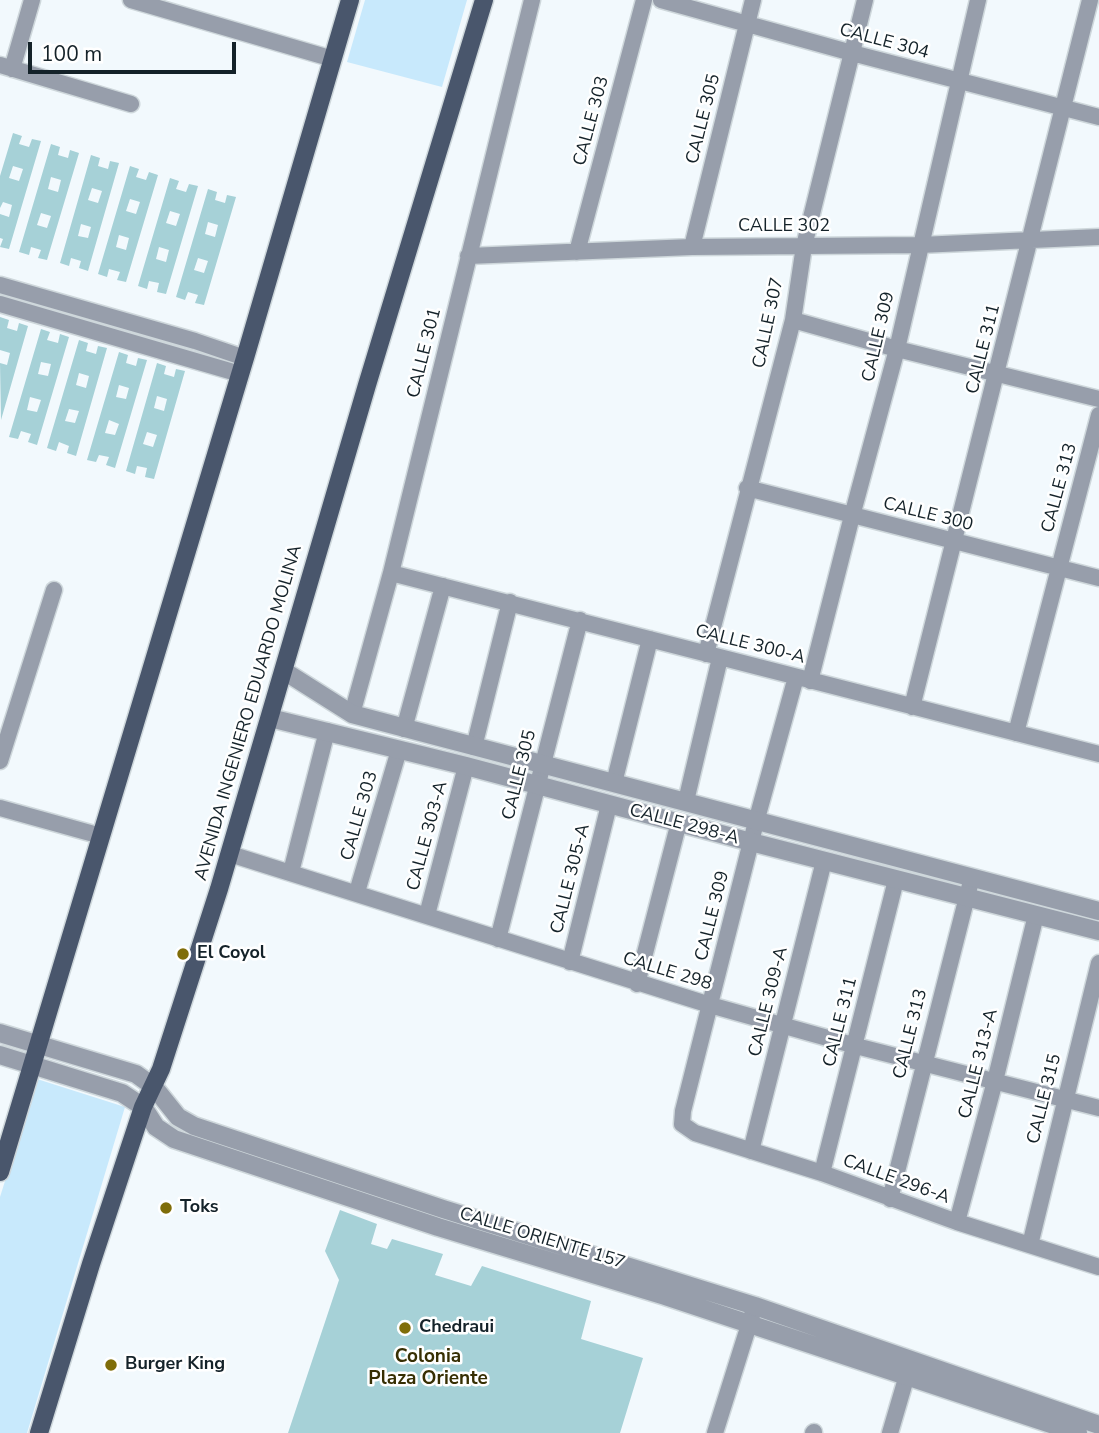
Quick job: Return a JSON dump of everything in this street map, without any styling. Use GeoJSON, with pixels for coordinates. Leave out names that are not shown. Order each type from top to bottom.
{"type":"FeatureCollection","features":[{"type":"Feature","properties":{"kind":"main road"},"geometry":{"type":"LineString","coordinates":[[0,1172],[243,366],[350,0]]}},
{"type":"Feature","properties":{"kind":"main road","name":"AVENIDA INGENIERO EDUARDO MOLINA"},"geometry":{"type":"LineString","coordinates":[[39,1433],[91,1264],[143,1107],[154,1087],[230,853],[367,385],[484,0]]}},
{"type":"Feature","properties":{"kind":"street"},"geometry":{"type":"LineString","coordinates":[[32,0],[6,67],[131,104]]}},
{"type":"Feature","properties":{"kind":"street"},"geometry":{"type":"LineString","coordinates":[[131,0],[333,59]]}},
{"type":"Feature","properties":{"kind":"street","name":"CALLE 301"},"geometry":{"type":"LineString","coordinates":[[352,715],[391,573],[532,0]]}},
{"type":"Feature","properties":{"kind":"street","name":"CALLE 303"},"geometry":{"type":"LineString","coordinates":[[577,252],[644,0]]}},
{"type":"Feature","properties":{"kind":"street","name":"CALLE 304"},"geometry":{"type":"LineString","coordinates":[[661,0],[1099,117]]}},
{"type":"Feature","properties":{"kind":"street","name":"CALLE 305"},"geometry":{"type":"LineString","coordinates":[[692,247],[753,0]]}},
{"type":"Feature","properties":{"kind":"street","name":"CALLE 307"},"geometry":{"type":"LineString","coordinates":[[686,801],[747,488],[793,320],[804,246],[866,0]]}},
{"type":"Feature","properties":{"kind":"street","name":"CALLE 309"},"geometry":{"type":"LineString","coordinates":[[682,1124],[683,1111],[751,842],[852,516],[897,349],[978,0]]}},
{"type":"Feature","properties":{"kind":"street","name":"CALLE 311"},"geometry":{"type":"LineString","coordinates":[[912,707],[998,375],[1090,0]]}},
{"type":"Feature","properties":{"kind":"street","name":"CALLE 302"},"geometry":{"type":"LineString","coordinates":[[468,256],[692,247],[920,245],[1099,237]]}},
{"type":"Feature","properties":{"kind":"street"},"geometry":{"type":"LineString","coordinates":[[0,285],[195,341],[243,366]]}},
{"type":"Feature","properties":{"kind":"street"},"geometry":{"type":"LineString","coordinates":[[0,304],[243,366]]}},
{"type":"Feature","properties":{"kind":"street"},"geometry":{"type":"LineString","coordinates":[[793,320],[1099,399]]}},
{"type":"Feature","properties":{"kind":"street","name":"CALLE 313"},"geometry":{"type":"LineString","coordinates":[[1016,733],[1099,415]]}},
{"type":"Feature","properties":{"kind":"street","name":"CALLE 300"},"geometry":{"type":"LineString","coordinates":[[747,488],[1099,578]]}},
{"type":"Feature","properties":{"kind":"street","name":"CALLE 300-A"},"geometry":{"type":"LineString","coordinates":[[391,573],[1099,754]]}},
{"type":"Feature","properties":{"kind":"street"},"geometry":{"type":"LineString","coordinates":[[404,729],[443,586]]}},
{"type":"Feature","properties":{"kind":"street"},"geometry":{"type":"LineString","coordinates":[[0,761],[54,590]]}},
{"type":"Feature","properties":{"kind":"street"},"geometry":{"type":"LineString","coordinates":[[474,747],[510,602]]}},
{"type":"Feature","properties":{"kind":"street","name":"CALLE 305"},"geometry":{"type":"LineString","coordinates":[[498,939],[580,620]]}},
{"type":"Feature","properties":{"kind":"street"},"geometry":{"type":"LineString","coordinates":[[614,783],[650,639]]}},
{"type":"Feature","properties":{"kind":"street","name":"CALLE 298-A"},"geometry":{"type":"LineString","coordinates":[[284,671],[352,715],[1099,911]]}},
{"type":"Feature","properties":{"kind":"street","name":"CALLE 298-A"},"geometry":{"type":"LineString","coordinates":[[270,718],[466,766],[1099,931]]}},
{"type":"Feature","properties":{"kind":"street"},"geometry":{"type":"LineString","coordinates":[[291,872],[327,731]]}},
{"type":"Feature","properties":{"kind":"street","name":"CALLE 303"},"geometry":{"type":"LineString","coordinates":[[357,892],[399,750]]}},
{"type":"Feature","properties":{"kind":"street","name":"CALLE 303-A"},"geometry":{"type":"LineString","coordinates":[[427,915],[466,766]]}},
{"type":"Feature","properties":{"kind":"street","name":"CALLE 305-A"},"geometry":{"type":"LineString","coordinates":[[570,962],[609,805]]}},
{"type":"Feature","properties":{"kind":"street"},"geometry":{"type":"LineString","coordinates":[[0,808],[101,835]]}},
{"type":"Feature","properties":{"kind":"street"},"geometry":{"type":"LineString","coordinates":[[637,984],[679,822]]}},
{"type":"Feature","properties":{"kind":"street","name":"CALLE 298"},"geometry":{"type":"LineString","coordinates":[[230,853],[637,984],[856,1046],[1099,1108]]}},
{"type":"Feature","properties":{"kind":"street","name":"CALLE 309-A"},"geometry":{"type":"LineString","coordinates":[[751,1151],[824,861]]}},
{"type":"Feature","properties":{"kind":"street","name":"CALLE 313"},"geometry":{"type":"LineString","coordinates":[[890,1199],[972,879]]}},
{"type":"Feature","properties":{"kind":"street","name":"CALLE 311"},"geometry":{"type":"LineString","coordinates":[[822,1173],[896,880]]}},
{"type":"Feature","properties":{"kind":"street","name":"CALLE 313-A"},"geometry":{"type":"LineString","coordinates":[[957,1222],[1036,915]]}},
{"type":"Feature","properties":{"kind":"street","name":"CALLE 315"},"geometry":{"type":"LineString","coordinates":[[1030,1245],[1099,963]]}},
{"type":"Feature","properties":{"kind":"street","name":"CALLE ORIENTE 157"},"geometry":{"type":"LineString","coordinates":[[0,1033],[136,1074],[154,1087],[178,1117],[194,1126],[443,1209],[755,1306],[909,1369],[1078,1433]]}},
{"type":"Feature","properties":{"kind":"street","name":"CALLE ORIENTE 157"},"geometry":{"type":"LineString","coordinates":[[0,1055],[122,1093],[143,1107],[156,1127],[174,1139],[438,1227],[748,1324],[1099,1424]]}},
{"type":"Feature","properties":{"kind":"street","name":"CALLE 296-A"},"geometry":{"type":"LineString","coordinates":[[682,1124],[695,1133],[822,1173],[957,1222],[1099,1266]]}},
{"type":"Feature","properties":{"kind":"street"},"geometry":{"type":"LineString","coordinates":[[438,1227],[443,1209]]}},
{"type":"Feature","properties":{"kind":"street"},"geometry":{"type":"LineString","coordinates":[[715,1433],[755,1306]]}},
{"type":"Feature","properties":{"kind":"street"},"geometry":{"type":"LineString","coordinates":[[890,1433],[909,1369]]}},
{"type":"Feature","properties":{"kind":"shaded area"},"geometry":{"type":"Polygon","coordinates":[[[365,0],[467,0],[442,87],[347,62],[365,0]]]}},
{"type":"Feature","properties":{"kind":"shaded area"},"geometry":{"type":"Polygon","coordinates":[[[37,1079],[125,1107],[27,1433],[0,1433],[0,1197],[37,1079]]]}},
{"type":"Feature","properties":{"kind":"building"},"geometry":{"type":"Polygon","coordinates":[[[13,133],[22,136],[19,144],[29,147],[32,139],[41,141],[9,249],[0,247],[3,239],[0,238],[0,214],[9,217],[12,205],[3,202],[0,208],[0,176],[13,133]],[[13,166],[9,178],[19,181],[23,169],[13,166]]]}},
{"type":"Feature","properties":{"kind":"building"},"geometry":{"type":"Polygon","coordinates":[[[51,144],[60,147],[58,155],[68,158],[70,150],[79,153],[47,260],[38,258],[41,250],[31,247],[29,255],[19,252],[51,144]],[[51,177],[48,189],[58,192],[61,180],[51,177]],[[41,213],[37,225],[47,228],[51,216],[41,213]]]}},
{"type":"Feature","properties":{"kind":"building"},"geometry":{"type":"Polygon","coordinates":[[[91,155],[100,158],[98,166],[108,169],[110,161],[119,163],[88,271],[79,268],[81,261],[71,258],[69,266],[60,263],[91,155]],[[92,188],[88,200],[98,203],[102,191],[92,188]],[[81,224],[78,236],[88,238],[91,227],[81,224]]]}},
{"type":"Feature","properties":{"kind":"building"},"geometry":{"type":"Polygon","coordinates":[[[130,166],[139,169],[136,177],[146,180],[149,172],[158,175],[126,282],[117,280],[120,272],[109,269],[107,277],[98,274],[130,166]],[[130,199],[126,211],[136,214],[140,202],[130,199]],[[119,235],[116,247],[126,250],[129,238],[119,235]]]}},
{"type":"Feature","properties":{"kind":"building"},"geometry":{"type":"Polygon","coordinates":[[[170,178],[179,181],[176,189],[186,192],[189,184],[198,186],[166,294],[157,292],[159,283],[149,281],[147,289],[138,286],[170,178]],[[170,211],[166,223],[176,226],[180,214],[170,211]],[[159,247],[156,259],[166,262],[169,250],[159,247]]]}},
{"type":"Feature","properties":{"kind":"building"},"geometry":{"type":"Polygon","coordinates":[[[208,189],[217,192],[215,200],[225,203],[227,195],[236,197],[204,305],[195,303],[198,295],[188,292],[185,300],[176,297],[208,189]],[[208,222],[205,234],[215,237],[218,225],[208,222]],[[198,258],[194,270],[204,273],[208,261],[198,258]]]}},
{"type":"Feature","properties":{"kind":"building"},"geometry":{"type":"Polygon","coordinates":[[[0,317],[9,320],[7,328],[17,331],[19,323],[28,326],[1,420],[0,363],[7,365],[10,353],[0,350],[0,317]]]}},
{"type":"Feature","properties":{"kind":"building"},"geometry":{"type":"Polygon","coordinates":[[[41,329],[50,332],[47,340],[58,343],[60,334],[69,337],[37,445],[28,442],[31,434],[21,431],[18,439],[9,437],[41,329]],[[41,362],[38,374],[48,376],[51,364],[41,362]],[[30,397],[27,410],[37,412],[41,400],[30,397]]]}},
{"type":"Feature","properties":{"kind":"building"},"geometry":{"type":"Polygon","coordinates":[[[79,340],[88,343],[86,351],[96,354],[98,346],[107,348],[76,456],[67,453],[69,446],[59,442],[56,451],[47,448],[79,340]],[[79,373],[76,385],[86,388],[89,376],[79,373]],[[69,409],[65,421],[75,423],[79,411],[69,409]]]}},
{"type":"Feature","properties":{"kind":"building"},"geometry":{"type":"Polygon","coordinates":[[[119,352],[128,355],[126,363],[136,366],[138,358],[147,360],[115,468],[106,465],[109,457],[99,455],[96,462],[87,460],[119,352]],[[119,385],[116,397],[126,399],[129,388],[119,385]],[[109,420],[105,433],[115,435],[119,424],[109,420]]]}},
{"type":"Feature","properties":{"kind":"building"},"geometry":{"type":"Polygon","coordinates":[[[157,363],[166,366],[164,374],[174,377],[176,369],[185,371],[154,479],[145,477],[147,468],[137,466],[135,474],[126,471],[157,363]],[[157,396],[154,408],[164,411],[167,399],[157,396]],[[147,432],[143,444],[153,447],[157,435],[147,432]]]}},
{"type":"Feature","properties":{"kind":"building"},"geometry":{"type":"Polygon","coordinates":[[[340,1210],[377,1224],[371,1244],[387,1249],[392,1239],[443,1254],[435,1275],[471,1286],[482,1266],[591,1301],[581,1339],[643,1358],[620,1433],[288,1433],[339,1280],[325,1251],[340,1210]]]}},
{"type":"Feature","properties":{"kind":"place","name":"El Coyol"},"geometry":{"type":"Point","coordinates":[183,954]}},
{"type":"Feature","properties":{"kind":"place","name":"Toks"},"geometry":{"type":"Point","coordinates":[166,1208]}},
{"type":"Feature","properties":{"kind":"place","name":"Chedraui"},"geometry":{"type":"Point","coordinates":[405,1328]}},
{"type":"Feature","properties":{"kind":"place","name":"Burger King"},"geometry":{"type":"Point","coordinates":[111,1365]}},
{"type":"Feature","properties":{"kind":"district","name":"Colonia Plaza Oriente"},"geometry":{"type":"Point","coordinates":[428,1368]}}]}
